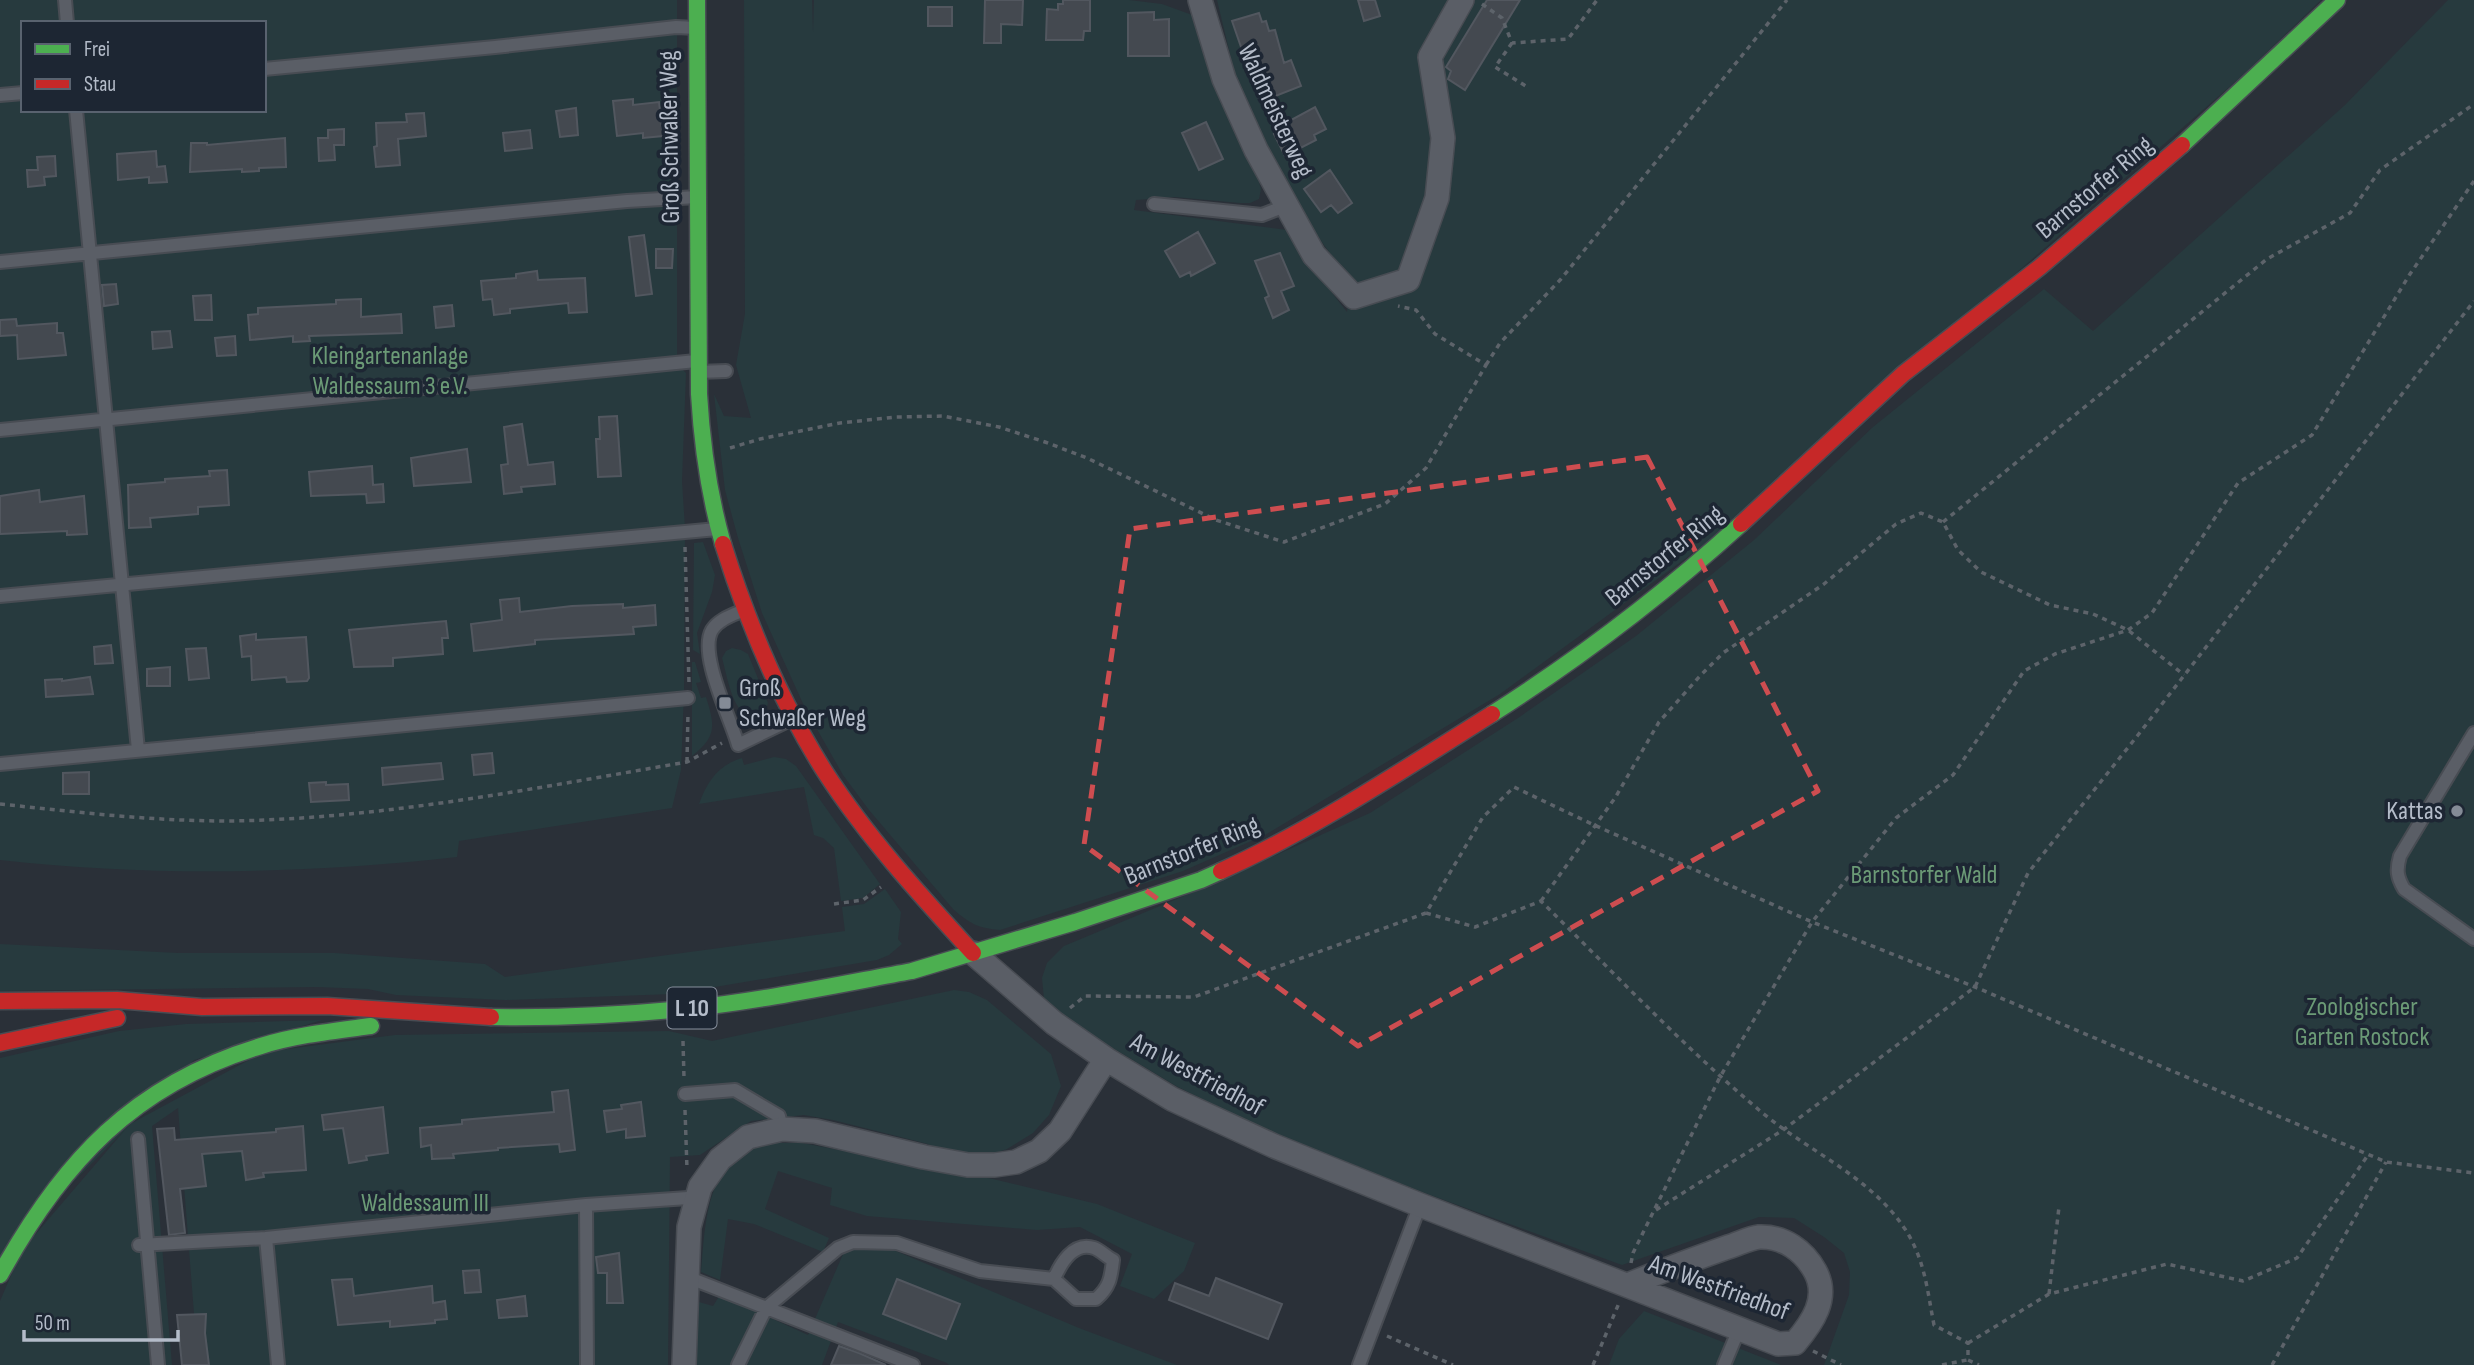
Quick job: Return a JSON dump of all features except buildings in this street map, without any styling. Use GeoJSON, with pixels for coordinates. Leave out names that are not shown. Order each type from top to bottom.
{"type":"FeatureCollection","features":[{"type":"Feature","properties":{"kind":"main road","name":"Groß Schwaßer Weg"},"geometry":{"type":"LineString","coordinates":[[697,0],[698,367],[704,454],[719,529],[746,609],[795,718],[825,770],[845,800],[928,904],[973,953]]}},
{"type":"Feature","properties":{"kind":"main road","name":"Barnstorfer Ring"},"geometry":{"type":"LineString","coordinates":[[470,1017],[534,1018],[684,1009],[763,999],[912,971],[1189,884],[1252,857],[1378,786],[1523,694],[1695,566],[1903,374],[2040,267],[2145,179],[2250,84],[2337,0]]}},
{"type":"Feature","properties":{"kind":"main road"},"geometry":{"type":"LineString","coordinates":[[0,1001],[117,1000],[202,1007],[327,1006],[470,1017]]}},
{"type":"Feature","properties":{"kind":"main road"},"geometry":{"type":"LineString","coordinates":[[0,1043],[40,1032],[112,1019],[202,1007]]}},
{"type":"Feature","properties":{"kind":"main road"},"geometry":{"type":"LineString","coordinates":[[0,1275],[30,1219],[65,1171],[120,1119],[180,1079],[211,1064],[262,1046],[327,1032],[470,1017]]}},
{"type":"Feature","properties":{"kind":"street","name":"Waldmeisterweg"},"geometry":{"type":"LineString","coordinates":[[1198,1],[1224,79],[1256,150],[1314,255],[1354,297],[1408,280],[1437,198],[1443,138],[1430,57],[1462,0]]}},
{"type":"Feature","properties":{"kind":"street","name":"Am Westfriedhof"},"geometry":{"type":"LineString","coordinates":[[973,953],[1054,1023],[1106,1059],[1172,1099],[1274,1146],[1739,1329],[1778,1344],[1795,1343],[1809,1326],[1820,1303],[1821,1281],[1807,1256],[1788,1243],[1759,1237],[1675,1265],[1628,1285]]}},
{"type":"Feature","properties":{"kind":"street"},"geometry":{"type":"LineString","coordinates":[[684,1365],[689,1227],[700,1187],[720,1159],[748,1137],[782,1129],[814,1131],[968,1165],[1016,1162],[1039,1151],[1059,1131],[1106,1059]]}},
{"type":"Feature","properties":{"kind":"lane"},"geometry":{"type":"LineString","coordinates":[[65,0],[67,21]]}},
{"type":"Feature","properties":{"kind":"lane"},"geometry":{"type":"LineString","coordinates":[[266,69],[676,27],[697,28]]}},
{"type":"Feature","properties":{"kind":"lane"},"geometry":{"type":"LineString","coordinates":[[0,95],[21,93]]}},
{"type":"Feature","properties":{"kind":"lane"},"geometry":{"type":"LineString","coordinates":[[75,112],[138,750]]}},
{"type":"Feature","properties":{"kind":"lane"},"geometry":{"type":"LineString","coordinates":[[0,262],[614,202],[699,197]]}},
{"type":"Feature","properties":{"kind":"lane"},"geometry":{"type":"LineString","coordinates":[[1154,204],[1262,215],[1287,205]]}},
{"type":"Feature","properties":{"kind":"lane"},"geometry":{"type":"LineString","coordinates":[[0,430],[698,367],[726,372]]}},
{"type":"Feature","properties":{"kind":"lane"},"geometry":{"type":"LineString","coordinates":[[0,596],[719,529]]}},
{"type":"Feature","properties":{"kind":"lane"},"geometry":{"type":"LineString","coordinates":[[746,609],[722,620],[712,631],[708,645],[738,745],[795,718]]}},
{"type":"Feature","properties":{"kind":"lane"},"geometry":{"type":"LineString","coordinates":[[0,764],[688,698]]}},
{"type":"Feature","properties":{"kind":"lane"},"geometry":{"type":"LineString","coordinates":[[2474,733],[2400,856],[2397,878],[2404,889],[2474,939]]}},
{"type":"Feature","properties":{"kind":"lane"},"geometry":{"type":"LineString","coordinates":[[685,1094],[735,1090],[779,1116],[782,1129]]}},
{"type":"Feature","properties":{"kind":"lane"},"geometry":{"type":"LineString","coordinates":[[138,1139],[143,1244],[158,1365]]}},
{"type":"Feature","properties":{"kind":"lane"},"geometry":{"type":"LineString","coordinates":[[143,1244],[266,1238],[586,1205],[688,1198]]}},
{"type":"Feature","properties":{"kind":"lane"},"geometry":{"type":"LineString","coordinates":[[586,1205],[587,1365]]}},
{"type":"Feature","properties":{"kind":"lane"},"geometry":{"type":"LineString","coordinates":[[1359,1365],[1420,1205]]}},
{"type":"Feature","properties":{"kind":"lane"},"geometry":{"type":"LineString","coordinates":[[266,1238],[278,1365]]}},
{"type":"Feature","properties":{"kind":"lane"},"geometry":{"type":"LineString","coordinates":[[738,1365],[766,1308],[838,1248],[853,1241],[897,1243],[980,1271],[1054,1279],[1076,1298],[1096,1299],[1106,1291],[1111,1280],[1112,1260],[1092,1247],[1078,1248],[1062,1261],[1054,1279]]}},
{"type":"Feature","properties":{"kind":"lane"},"geometry":{"type":"LineString","coordinates":[[687,1277],[904,1363]]}},
{"type":"Feature","properties":{"kind":"lane"},"geometry":{"type":"LineString","coordinates":[[1724,1365],[1739,1329]]}},
{"type":"Feature","properties":{"kind":"path"},"geometry":{"type":"LineString","coordinates":[[1477,0],[1502,19],[1512,43]]}},
{"type":"Feature","properties":{"kind":"path"},"geometry":{"type":"LineString","coordinates":[[1529,88],[1495,67],[1512,43],[1568,38],[1597,0]]}},
{"type":"Feature","properties":{"kind":"path"},"geometry":{"type":"LineString","coordinates":[[704,454],[760,439],[840,423],[896,417],[943,416],[999,427],[1056,446],[1087,458],[1216,520],[1284,542],[1385,504],[1426,468],[1500,343],[1561,279],[1787,0]]}},
{"type":"Feature","properties":{"kind":"path"},"geometry":{"type":"LineString","coordinates":[[1943,522],[2267,259],[2350,214],[2380,170],[2474,104]]}},
{"type":"Feature","properties":{"kind":"path"},"geometry":{"type":"LineString","coordinates":[[1593,1365],[1628,1285],[1633,1253],[1720,1077],[1812,922],[1896,818],[1953,775],[2024,671],[2055,653],[2128,630],[2152,613],[2238,484],[2312,435],[2410,274],[2474,181]]}},
{"type":"Feature","properties":{"kind":"path"},"geometry":{"type":"LineString","coordinates":[[1654,1211],[1783,1130],[1975,987],[2028,873],[2474,301]]}},
{"type":"Feature","properties":{"kind":"path"},"geometry":{"type":"LineString","coordinates":[[1391,305],[1416,310],[1435,334],[1486,365]]}},
{"type":"Feature","properties":{"kind":"path"},"geometry":{"type":"LineString","coordinates":[[1054,1023],[1085,996],[1194,997],[1426,913],[1475,927],[1541,901],[1615,798],[1659,722],[1723,653],[1824,584],[1896,524],[1921,513],[1943,522],[1958,550],[1982,572],[2050,605],[2093,614],[2128,630],[2184,675]]}},
{"type":"Feature","properties":{"kind":"path"},"geometry":{"type":"LineString","coordinates":[[687,762],[688,698]]}},
{"type":"Feature","properties":{"kind":"path"},"geometry":{"type":"LineString","coordinates":[[0,804],[146,820],[230,821],[311,816],[447,803],[687,762],[719,742],[738,745]]}},
{"type":"Feature","properties":{"kind":"path"},"geometry":{"type":"LineString","coordinates":[[1426,913],[1483,817],[1514,787],[1812,922],[1975,987],[2386,1162],[2474,1173]]}},
{"type":"Feature","properties":{"kind":"path"},"geometry":{"type":"LineString","coordinates":[[834,904],[863,900],[885,884]]}},
{"type":"Feature","properties":{"kind":"path"},"geometry":{"type":"LineString","coordinates":[[1541,901],[1720,1077],[1783,1130],[1839,1165],[1876,1193],[1905,1228],[1921,1256],[1934,1325],[1968,1343]]}},
{"type":"Feature","properties":{"kind":"path"},"geometry":{"type":"LineString","coordinates":[[683,1041],[688,1198]]}},
{"type":"Feature","properties":{"kind":"path"},"geometry":{"type":"LineString","coordinates":[[1968,1343],[2049,1294],[2168,1264],[2243,1281],[2297,1258],[2368,1154]]}},
{"type":"Feature","properties":{"kind":"path"},"geometry":{"type":"LineString","coordinates":[[2272,1365],[2386,1162]]}},
{"type":"Feature","properties":{"kind":"path"},"geometry":{"type":"LineString","coordinates":[[2049,1294],[2059,1206]]}},
{"type":"Feature","properties":{"kind":"path"},"geometry":{"type":"LineString","coordinates":[[1373,1329],[1441,1363],[1453,1365]]}},
{"type":"Feature","properties":{"kind":"path"},"geometry":{"type":"LineString","coordinates":[[1795,1343],[1841,1365]]}},
{"type":"Feature","properties":{"kind":"path"},"geometry":{"type":"LineString","coordinates":[[1968,1343],[1968,1360]]}},
{"type":"Feature","properties":{"kind":"path"},"geometry":{"type":"LineString","coordinates":[[1942,1365],[1968,1360],[1979,1365]]}},
{"type":"Feature","properties":{"kind":"highlighted area"},"geometry":{"type":"Polygon","coordinates":[[[1647,457],[1818,791],[1358,1046],[1084,845],[1130,529],[1647,457]]]}},
{"type":"Feature","properties":{"kind":"green space","name":"Kleingartenanlage Waldessaum 3 e.V."},"geometry":{"type":"Polygon","coordinates":[[[0,0],[677,0],[677,364],[686,373],[682,481],[685,528],[684,692],[681,770],[672,808],[459,841],[457,857],[400,863],[228,871],[57,865],[0,860],[0,0]]]}},
{"type":"Feature","properties":{"kind":"green space"},"geometry":{"type":"Polygon","coordinates":[[[744,0],[812,0],[813,32],[814,0],[1129,0],[1162,4],[1195,16],[1257,175],[1261,189],[1259,199],[1250,203],[1175,197],[1136,200],[1134,210],[1295,231],[1318,273],[1347,312],[1350,281],[1311,227],[1265,154],[1236,79],[1217,0],[2321,0],[2243,75],[1708,542],[1500,694],[1265,835],[1183,871],[1000,930],[975,924],[953,909],[869,810],[843,775],[805,708],[762,613],[738,538],[725,490],[714,394],[724,416],[751,418],[736,365],[745,314],[744,0]]]}},
{"type":"Feature","properties":{"kind":"green space","name":"Barnstorfer Wald"},"geometry":{"type":"Polygon","coordinates":[[[2448,0],[2474,0],[2474,1365],[1824,1365],[1849,1295],[1850,1272],[1844,1253],[1794,1218],[1759,1217],[1622,1265],[1422,1192],[1267,1131],[1176,1086],[1076,1026],[1044,999],[1042,978],[1047,963],[1064,946],[1196,891],[1370,813],[1518,718],[1636,636],[1754,540],[1873,427],[2044,289],[2093,331],[2345,105],[2448,0]]]}},
{"type":"Feature","properties":{"kind":"green space"},"geometry":{"type":"Polygon","coordinates":[[[703,542],[715,575],[712,592],[697,633],[700,654],[693,650],[694,543],[703,542]]]}},
{"type":"Feature","properties":{"kind":"green space"},"geometry":{"type":"Polygon","coordinates":[[[732,648],[748,654],[768,703],[765,714],[754,717],[746,715],[734,700],[722,658],[726,651],[732,648]]]}},
{"type":"Feature","properties":{"kind":"green space"},"geometry":{"type":"Polygon","coordinates":[[[692,662],[695,662],[701,682],[696,683],[701,698],[706,697],[712,730],[706,742],[692,756],[692,662]]]}},
{"type":"Feature","properties":{"kind":"green space"},"geometry":{"type":"Polygon","coordinates":[[[774,757],[786,759],[796,766],[880,884],[863,898],[841,901],[834,848],[823,838],[814,835],[804,787],[699,804],[710,782],[726,765],[742,758],[744,765],[774,757]]]}},
{"type":"Feature","properties":{"kind":"green space"},"geometry":{"type":"Polygon","coordinates":[[[885,889],[901,912],[898,939],[902,944],[889,955],[877,960],[673,994],[506,1000],[396,995],[368,989],[317,987],[0,991],[0,944],[178,953],[335,953],[485,964],[505,977],[845,931],[842,907],[864,904],[885,889]]]}},
{"type":"Feature","properties":{"kind":"green space","name":"Waldessaum III"},"geometry":{"type":"Polygon","coordinates":[[[954,990],[969,992],[987,1000],[1051,1054],[1061,1086],[1049,1115],[1033,1133],[1007,1149],[981,1158],[949,1155],[928,1144],[804,1115],[751,1121],[700,1155],[670,1157],[668,1365],[198,1365],[178,1108],[152,1126],[172,1365],[0,1365],[0,1301],[22,1250],[130,1124],[264,1052],[395,1035],[669,1031],[712,1041],[954,990]]]}},
{"type":"Feature","properties":{"kind":"green space"},"geometry":{"type":"Polygon","coordinates":[[[322,1020],[194,1060],[0,1256],[0,1058],[119,1031],[186,1024],[322,1020]]]}},
{"type":"Feature","properties":{"kind":"green space"},"geometry":{"type":"Polygon","coordinates":[[[760,1143],[802,1143],[993,1179],[1097,1204],[1195,1243],[1184,1271],[1154,1299],[1120,1286],[1132,1254],[1080,1227],[1037,1230],[867,1216],[830,1205],[832,1188],[778,1171],[765,1209],[829,1238],[823,1252],[754,1224],[728,1219],[720,1280],[701,1272],[705,1227],[712,1195],[726,1168],[738,1155],[760,1143]]]}},
{"type":"Feature","properties":{"kind":"green space"},"geometry":{"type":"Polygon","coordinates":[[[850,1238],[891,1249],[1079,1328],[1177,1365],[949,1365],[838,1322],[822,1365],[696,1365],[699,1302],[713,1306],[720,1295],[808,1335],[850,1238]]]}},
{"type":"Feature","properties":{"kind":"green space"},"geometry":{"type":"Polygon","coordinates":[[[1644,1311],[1781,1365],[1609,1365],[1619,1339],[1644,1311]]]}},
{"type":"Feature","properties":{"kind":"traffic: fast"},"geometry":{"type":"LineString","coordinates":[[697,0],[699,394],[707,470],[723,544]]}},
{"type":"Feature","properties":{"kind":"traffic: fast"},"geometry":{"type":"LineString","coordinates":[[2182,145],[2337,0]]}},
{"type":"Feature","properties":{"kind":"traffic: fast"},"geometry":{"type":"LineString","coordinates":[[1492,714],[1621,624],[1741,524]]}},
{"type":"Feature","properties":{"kind":"traffic: fast"},"geometry":{"type":"LineString","coordinates":[[912,971],[1075,922],[1221,871]]}},
{"type":"Feature","properties":{"kind":"traffic: fast"},"geometry":{"type":"LineString","coordinates":[[491,1017],[588,1016],[713,1006],[912,971]]}},
{"type":"Feature","properties":{"kind":"traffic: fast"},"geometry":{"type":"LineString","coordinates":[[0,1275],[49,1197],[76,1163],[106,1132],[139,1105],[175,1082],[216,1062],[261,1046],[301,1036],[371,1026]]}},
{"type":"Feature","properties":{"kind":"traffic: jam"},"geometry":{"type":"LineString","coordinates":[[1741,524],[1903,374],[2040,267],[2182,145]]}},
{"type":"Feature","properties":{"kind":"traffic: jam"},"geometry":{"type":"LineString","coordinates":[[723,544],[766,661],[825,772],[877,843],[973,953]]}},
{"type":"Feature","properties":{"kind":"traffic: jam"},"geometry":{"type":"LineString","coordinates":[[1221,871],[1325,817],[1492,714]]}},
{"type":"Feature","properties":{"kind":"traffic: jam"},"geometry":{"type":"LineString","coordinates":[[0,1001],[117,1000],[202,1007],[327,1006],[491,1017]]}},
{"type":"Feature","properties":{"kind":"traffic: jam"},"geometry":{"type":"LineString","coordinates":[[0,1043],[117,1018]]}},
{"type":"Feature","properties":{"kind":"place","name":"Groß Schwaßer Weg"},"geometry":{"type":"Point","coordinates":[725,703]}},
{"type":"Feature","properties":{"kind":"place","name":"Kattas"},"geometry":{"type":"Point","coordinates":[2457,811]}},
{"type":"Feature","properties":{"kind":"park label","name":"Zoologischer Garten Rostock"},"geometry":{"type":"Point","coordinates":[2362,1022]}}]}
